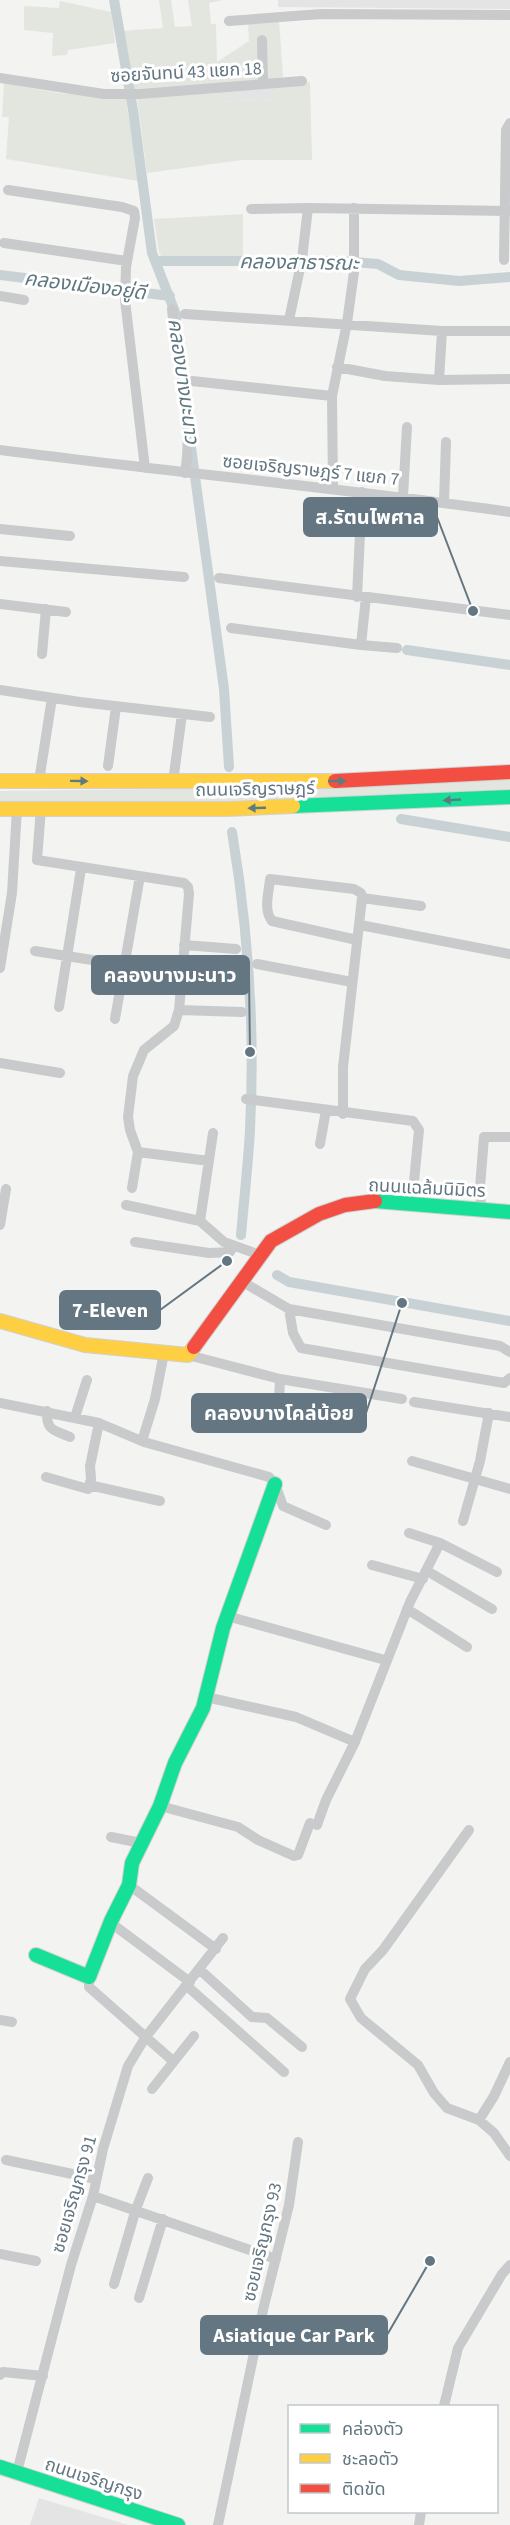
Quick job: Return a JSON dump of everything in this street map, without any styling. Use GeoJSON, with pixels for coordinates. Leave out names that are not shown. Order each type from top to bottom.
{"type":"FeatureCollection","features":[{"type":"Feature","properties":{"kind":"main road","name":"ถนนเจริญราษฎร์"},"geometry":{"type":"LineString","coordinates":[[0,781],[341,781],[510,772]]}},
{"type":"Feature","properties":{"kind":"main road","name":"ถนนเจริญราษฎร์"},"geometry":{"type":"LineString","coordinates":[[0,809],[228,809],[510,797]]}},
{"type":"Feature","properties":{"kind":"main road","name":"ถนนแฉล้มนิมิตร"},"geometry":{"type":"LineString","coordinates":[[260,1255],[277,1236],[319,1214],[345,1205],[379,1200],[510,1212]]}},
{"type":"Feature","properties":{"kind":"main road"},"geometry":{"type":"LineString","coordinates":[[0,1321],[85,1345],[188,1355],[260,1255]]}},
{"type":"Feature","properties":{"kind":"main road"},"geometry":{"type":"LineString","coordinates":[[36,1955],[89,1977],[129,1885],[132,1863],[160,1806],[175,1762],[203,1708],[227,1616],[275,1484]]}},
{"type":"Feature","properties":{"kind":"main road","name":"ถนนเจริญกรุง"},"geometry":{"type":"LineString","coordinates":[[0,2467],[178,2525]]}},
{"type":"Feature","properties":{"kind":"street"},"geometry":{"type":"LineString","coordinates":[[229,21],[321,14],[510,15]]}},
{"type":"Feature","properties":{"kind":"street"},"geometry":{"type":"LineString","coordinates":[[262,40],[263,84]]}},
{"type":"Feature","properties":{"kind":"street","name":"ซอยจันทน์ 43 แยก 18"},"geometry":{"type":"LineString","coordinates":[[0,78],[104,94],[139,94],[302,81]]}},
{"type":"Feature","properties":{"kind":"street"},"geometry":{"type":"LineString","coordinates":[[504,260],[507,211],[506,130],[510,123]]}},
{"type":"Feature","properties":{"kind":"street"},"geometry":{"type":"LineString","coordinates":[[8,190],[122,207],[134,211],[125,289],[145,468]]}},
{"type":"Feature","properties":{"kind":"street"},"geometry":{"type":"LineString","coordinates":[[289,320],[302,259],[308,208]]}},
{"type":"Feature","properties":{"kind":"street"},"geometry":{"type":"LineString","coordinates":[[250,209],[354,208],[507,211]]}},
{"type":"Feature","properties":{"kind":"street"},"geometry":{"type":"LineString","coordinates":[[333,488],[332,396],[347,323],[354,272],[354,208]]}},
{"type":"Feature","properties":{"kind":"street"},"geometry":{"type":"LineString","coordinates":[[4,243],[127,261]]}},
{"type":"Feature","properties":{"kind":"street"},"geometry":{"type":"LineString","coordinates":[[0,296],[24,300]]}},
{"type":"Feature","properties":{"kind":"street"},"geometry":{"type":"LineString","coordinates":[[172,309],[185,410],[187,473]]}},
{"type":"Feature","properties":{"kind":"street"},"geometry":{"type":"LineString","coordinates":[[185,314],[442,331],[510,331]]}},
{"type":"Feature","properties":{"kind":"street"},"geometry":{"type":"LineString","coordinates":[[439,380],[442,331]]}},
{"type":"Feature","properties":{"kind":"street"},"geometry":{"type":"LineString","coordinates":[[337,367],[385,376],[439,380],[510,379]]}},
{"type":"Feature","properties":{"kind":"street"},"geometry":{"type":"LineString","coordinates":[[192,381],[332,396]]}},
{"type":"Feature","properties":{"kind":"street"},"geometry":{"type":"LineString","coordinates":[[403,496],[407,427]]}},
{"type":"Feature","properties":{"kind":"street"},"geometry":{"type":"LineString","coordinates":[[444,502],[446,442]]}},
{"type":"Feature","properties":{"kind":"street","name":"ซอยเจริญราษฎร์ 7 แยก 7"},"geometry":{"type":"LineString","coordinates":[[0,450],[203,475],[403,496],[510,512]]}},
{"type":"Feature","properties":{"kind":"street"},"geometry":{"type":"LineString","coordinates":[[361,645],[362,492]]}},
{"type":"Feature","properties":{"kind":"street"},"geometry":{"type":"LineString","coordinates":[[0,529],[70,536]]}},
{"type":"Feature","properties":{"kind":"street"},"geometry":{"type":"LineString","coordinates":[[0,561],[184,577]]}},
{"type":"Feature","properties":{"kind":"street"},"geometry":{"type":"LineString","coordinates":[[219,578],[510,615]]}},
{"type":"Feature","properties":{"kind":"street"},"geometry":{"type":"LineString","coordinates":[[0,604],[66,612]]}},
{"type":"Feature","properties":{"kind":"street"},"geometry":{"type":"LineString","coordinates":[[42,654],[46,609]]}},
{"type":"Feature","properties":{"kind":"street"},"geometry":{"type":"LineString","coordinates":[[231,628],[397,648]]}},
{"type":"Feature","properties":{"kind":"street"},"geometry":{"type":"LineString","coordinates":[[0,690],[116,707],[210,717]]}},
{"type":"Feature","properties":{"kind":"street"},"geometry":{"type":"LineString","coordinates":[[39,781],[52,698]]}},
{"type":"Feature","properties":{"kind":"street"},"geometry":{"type":"LineString","coordinates":[[108,766],[116,707]]}},
{"type":"Feature","properties":{"kind":"street"},"geometry":{"type":"LineString","coordinates":[[173,782],[182,714]]}},
{"type":"Feature","properties":{"kind":"street"},"geometry":{"type":"LineString","coordinates":[[40,808],[37,860],[184,883],[188,887],[179,1010],[174,1026],[144,1050],[136,1065],[128,1117],[138,1152],[132,1188]]}},
{"type":"Feature","properties":{"kind":"street"},"geometry":{"type":"LineString","coordinates":[[0,969],[12,893],[17,809]]}},
{"type":"Feature","properties":{"kind":"street"},"geometry":{"type":"LineString","coordinates":[[58,1007],[81,868]]}},
{"type":"Feature","properties":{"kind":"street"},"geometry":{"type":"LineString","coordinates":[[115,1019],[140,876]]}},
{"type":"Feature","properties":{"kind":"street"},"geometry":{"type":"LineString","coordinates":[[343,1113],[343,1067],[360,925],[361,893],[354,889],[270,879],[267,906],[268,916],[272,921],[357,940]]}},
{"type":"Feature","properties":{"kind":"street"},"geometry":{"type":"LineString","coordinates":[[362,897],[421,906]]}},
{"type":"Feature","properties":{"kind":"street"},"geometry":{"type":"LineString","coordinates":[[360,925],[510,954]]}},
{"type":"Feature","properties":{"kind":"street"},"geometry":{"type":"LineString","coordinates":[[184,945],[236,949]]}},
{"type":"Feature","properties":{"kind":"street"},"geometry":{"type":"LineString","coordinates":[[35,951],[124,965]]}},
{"type":"Feature","properties":{"kind":"street"},"geometry":{"type":"LineString","coordinates":[[257,964],[352,982]]}},
{"type":"Feature","properties":{"kind":"street"},"geometry":{"type":"LineString","coordinates":[[179,1010],[242,1012]]}},
{"type":"Feature","properties":{"kind":"street"},"geometry":{"type":"LineString","coordinates":[[0,1063],[60,1073]]}},
{"type":"Feature","properties":{"kind":"street"},"geometry":{"type":"LineString","coordinates":[[246,1100],[413,1121],[418,1125],[412,1202]]}},
{"type":"Feature","properties":{"kind":"street"},"geometry":{"type":"LineString","coordinates":[[320,1143],[326,1110]]}},
{"type":"Feature","properties":{"kind":"street"},"geometry":{"type":"LineString","coordinates":[[200,1221],[213,1133]]}},
{"type":"Feature","properties":{"kind":"street"},"geometry":{"type":"LineString","coordinates":[[481,1209],[480,1187],[484,1137],[510,1137]]}},
{"type":"Feature","properties":{"kind":"street"},"geometry":{"type":"LineString","coordinates":[[138,1152],[209,1161]]}},
{"type":"Feature","properties":{"kind":"street"},"geometry":{"type":"LineString","coordinates":[[0,1225],[6,1189]]}},
{"type":"Feature","properties":{"kind":"street"},"geometry":{"type":"LineString","coordinates":[[126,1204],[200,1221],[224,1242],[260,1255]]}},
{"type":"Feature","properties":{"kind":"street"},"geometry":{"type":"LineString","coordinates":[[135,1242],[209,1253],[230,1252],[233,1246]]}},
{"type":"Feature","properties":{"kind":"street"},"geometry":{"type":"LineString","coordinates":[[242,1281],[289,1309],[492,1345],[510,1352]]}},
{"type":"Feature","properties":{"kind":"street"},"geometry":{"type":"LineString","coordinates":[[289,1309],[293,1333],[301,1348],[504,1383],[510,1378]]}},
{"type":"Feature","properties":{"kind":"street"},"geometry":{"type":"LineString","coordinates":[[142,1441],[155,1399],[164,1353]]}},
{"type":"Feature","properties":{"kind":"street"},"geometry":{"type":"LineString","coordinates":[[188,1355],[280,1379],[402,1399]]}},
{"type":"Feature","properties":{"kind":"street"},"geometry":{"type":"LineString","coordinates":[[278,1422],[280,1379]]}},
{"type":"Feature","properties":{"kind":"street"},"geometry":{"type":"LineString","coordinates":[[75,1418],[87,1380]]}},
{"type":"Feature","properties":{"kind":"street"},"geometry":{"type":"LineString","coordinates":[[414,1402],[510,1417]]}},
{"type":"Feature","properties":{"kind":"street"},"geometry":{"type":"LineString","coordinates":[[0,1403],[99,1423],[142,1441],[269,1477],[275,1484],[285,1508],[326,1525]]}},
{"type":"Feature","properties":{"kind":"street"},"geometry":{"type":"LineString","coordinates":[[47,1412],[47,1423],[50,1428],[70,1437]]}},
{"type":"Feature","properties":{"kind":"street"},"geometry":{"type":"LineString","coordinates":[[463,1521],[475,1480],[489,1413]]}},
{"type":"Feature","properties":{"kind":"street"},"geometry":{"type":"LineString","coordinates":[[46,1477],[88,1489],[90,1466],[99,1423]]}},
{"type":"Feature","properties":{"kind":"street"},"geometry":{"type":"LineString","coordinates":[[412,1461],[510,1489]]}},
{"type":"Feature","properties":{"kind":"street"},"geometry":{"type":"LineString","coordinates":[[89,1485],[160,1502]]}},
{"type":"Feature","properties":{"kind":"street"},"geometry":{"type":"LineString","coordinates":[[410,1533],[440,1544],[497,1572]]}},
{"type":"Feature","properties":{"kind":"street"},"geometry":{"type":"LineString","coordinates":[[160,1806],[238,1827],[258,1840],[294,1856],[298,1855],[355,1742],[385,1660],[407,1609],[440,1544]]}},
{"type":"Feature","properties":{"kind":"street"},"geometry":{"type":"LineString","coordinates":[[372,1564],[425,1575],[492,1609]]}},
{"type":"Feature","properties":{"kind":"street"},"geometry":{"type":"LineString","coordinates":[[407,1609],[467,1647]]}},
{"type":"Feature","properties":{"kind":"street"},"geometry":{"type":"LineString","coordinates":[[227,1616],[385,1660]]}},
{"type":"Feature","properties":{"kind":"street"},"geometry":{"type":"LineString","coordinates":[[206,1697],[296,1717],[355,1742]]}},
{"type":"Feature","properties":{"kind":"street"},"geometry":{"type":"LineString","coordinates":[[469,1830],[383,1950],[365,1969],[350,2000],[361,2018],[418,2065],[434,2094],[447,2108],[479,2120],[494,2133],[510,2156]]}},
{"type":"Feature","properties":{"kind":"street"},"geometry":{"type":"LineString","coordinates":[[111,1837],[141,1843]]}},
{"type":"Feature","properties":{"kind":"street"},"geometry":{"type":"LineString","coordinates":[[129,1885],[216,1949]]}},
{"type":"Feature","properties":{"kind":"street"},"geometry":{"type":"LineString","coordinates":[[111,1923],[188,1984],[284,2072]]}},
{"type":"Feature","properties":{"kind":"street","name":"ซอยเจริญกรุง 91"},"geometry":{"type":"LineString","coordinates":[[16,2472],[71,2265],[93,2196],[128,2066],[145,2038],[223,1938]]}},
{"type":"Feature","properties":{"kind":"street"},"geometry":{"type":"LineString","coordinates":[[199,1969],[252,2017],[267,2018],[302,2047]]}},
{"type":"Feature","properties":{"kind":"street"},"geometry":{"type":"LineString","coordinates":[[89,1977],[89,1986],[173,2061]]}},
{"type":"Feature","properties":{"kind":"street"},"geometry":{"type":"LineString","coordinates":[[0,2020],[12,2022]]}},
{"type":"Feature","properties":{"kind":"street"},"geometry":{"type":"LineString","coordinates":[[153,2089],[194,2036]]}},
{"type":"Feature","properties":{"kind":"street"},"geometry":{"type":"LineString","coordinates":[[479,2120],[494,2096],[510,2062]]}},
{"type":"Feature","properties":{"kind":"street","name":"ซอยเจริญกรุง 93"},"geometry":{"type":"LineString","coordinates":[[218,2525],[263,2310],[290,2205],[298,2142]]}},
{"type":"Feature","properties":{"kind":"street"},"geometry":{"type":"LineString","coordinates":[[6,2160],[96,2179]]}},
{"type":"Feature","properties":{"kind":"street"},"geometry":{"type":"LineString","coordinates":[[114,2284],[136,2209],[148,2178]]}},
{"type":"Feature","properties":{"kind":"street"},"geometry":{"type":"LineString","coordinates":[[93,2196],[276,2259]]}},
{"type":"Feature","properties":{"kind":"street"},"geometry":{"type":"LineString","coordinates":[[139,2298],[163,2219]]}},
{"type":"Feature","properties":{"kind":"street"},"geometry":{"type":"LineString","coordinates":[[0,2254],[36,2261]]}},
{"type":"Feature","properties":{"kind":"street"},"geometry":{"type":"LineString","coordinates":[[444,2405],[458,2348],[502,2274],[510,2265]]}},
{"type":"Feature","properties":{"kind":"street"},"geometry":{"type":"LineString","coordinates":[[0,2375],[3,2372],[43,2376]]}},
{"type":"Feature","properties":{"kind":"shaded area"},"geometry":{"type":"Polygon","coordinates":[[[159,0],[171,0],[175,27],[192,26],[188,0],[223,0],[209,3],[211,24],[216,24],[217,62],[249,41],[248,23],[279,20],[283,77],[258,81],[134,89],[122,31],[163,28],[159,0]]]}},
{"type":"Feature","properties":{"kind":"shaded area"},"geometry":{"type":"Polygon","coordinates":[[[278,0],[510,0],[510,9],[278,7],[278,0]]]}},
{"type":"Feature","properties":{"kind":"shaded area"},"geometry":{"type":"Polygon","coordinates":[[[60,1],[111,12],[115,43],[68,50],[67,55],[52,56],[53,33],[24,30],[24,6],[59,8],[60,1]]]}},
{"type":"Feature","properties":{"kind":"shaded area"},"geometry":{"type":"Polygon","coordinates":[[[310,82],[312,160],[242,160],[147,173],[137,98],[217,90],[219,102],[275,99],[275,87],[310,82]]]}},
{"type":"Feature","properties":{"kind":"shaded area"},"geometry":{"type":"Polygon","coordinates":[[[4,83],[58,93],[126,99],[138,181],[6,159],[9,117],[2,117],[4,83]]]}},
{"type":"Feature","properties":{"kind":"shaded area"},"geometry":{"type":"Polygon","coordinates":[[[275,87],[276,99],[218,102],[217,90],[275,87]]]}},
{"type":"Feature","properties":{"kind":"shaded area"},"geometry":{"type":"Polygon","coordinates":[[[243,214],[243,256],[161,256],[159,252],[154,219],[243,214]]]}},
{"type":"Feature","properties":{"kind":"shaded area"},"geometry":{"type":"Polygon","coordinates":[[[510,776],[510,789],[204,802],[0,802],[0,791],[247,788],[510,776]]]}},
{"type":"Feature","properties":{"kind":"shaded area"},"geometry":{"type":"Polygon","coordinates":[[[39,2498],[128,2525],[30,2525],[39,2498]]]}},
{"type":"Feature","properties":{"kind":"waterway","name":"คลองบางมะนาว"},"geometry":{"type":"LineString","coordinates":[[114,0],[133,110],[152,253],[177,317]]}},
{"type":"Feature","properties":{"kind":"waterway","name":"คลองสาธารณะ"},"geometry":{"type":"LineString","coordinates":[[156,261],[341,261],[378,264],[399,275],[459,281],[510,277]]}},
{"type":"Feature","properties":{"kind":"waterway","name":"คลองเมืองอยู่ดี"},"geometry":{"type":"LineString","coordinates":[[0,275],[170,296]]}},
{"type":"Feature","properties":{"kind":"waterway","name":"คลองบางมะนาว"},"geometry":{"type":"LineString","coordinates":[[190,440],[224,689],[229,767]]}},
{"type":"Feature","properties":{"kind":"waterway"},"geometry":{"type":"LineString","coordinates":[[407,650],[510,665]]}},
{"type":"Feature","properties":{"kind":"waterway"},"geometry":{"type":"LineString","coordinates":[[401,819],[510,837]]}},
{"type":"Feature","properties":{"kind":"waterway","name":"คลองบางมะนาว"},"geometry":{"type":"LineString","coordinates":[[232,832],[246,943],[252,1056],[250,1130],[241,1235]]}},
{"type":"Feature","properties":{"kind":"waterway"},"geometry":{"type":"LineString","coordinates":[[277,1275],[289,1282],[510,1321]]}},
{"type":"Feature","properties":{"kind":"traffic: fast"},"geometry":{"type":"LineString","coordinates":[[293,806],[510,797]]}},
{"type":"Feature","properties":{"kind":"traffic: fast"},"geometry":{"type":"LineString","coordinates":[[375,1201],[510,1212]]}},
{"type":"Feature","properties":{"kind":"traffic: fast"},"geometry":{"type":"LineString","coordinates":[[36,1955],[89,1977],[111,1921],[129,1885],[132,1863],[160,1806],[175,1763],[203,1708],[223,1628],[275,1484]]}},
{"type":"Feature","properties":{"kind":"traffic: fast"},"geometry":{"type":"LineString","coordinates":[[0,2467],[178,2525]]}},
{"type":"Feature","properties":{"kind":"traffic: slow"},"geometry":{"type":"LineString","coordinates":[[0,781],[335,781]]}},
{"type":"Feature","properties":{"kind":"traffic: slow"},"geometry":{"type":"LineString","coordinates":[[0,809],[227,809],[293,806]]}},
{"type":"Feature","properties":{"kind":"traffic: slow"},"geometry":{"type":"LineString","coordinates":[[0,1321],[85,1345],[188,1355],[194,1347]]}},
{"type":"Feature","properties":{"kind":"traffic: jam"},"geometry":{"type":"LineString","coordinates":[[335,781],[510,772]]}},
{"type":"Feature","properties":{"kind":"traffic: jam"},"geometry":{"type":"LineString","coordinates":[[194,1347],[271,1241],[319,1214],[345,1205],[375,1201]]}},
{"type":"Feature","properties":{"kind":"place","name":"ส.รัตนไพศาล"},"geometry":{"type":"Point","coordinates":[473,611]}},
{"type":"Feature","properties":{"kind":"place","name":"คลองบางมะนาว"},"geometry":{"type":"Point","coordinates":[250,1052]}},
{"type":"Feature","properties":{"kind":"place","name":"7-Eleven"},"geometry":{"type":"Point","coordinates":[227,1261]}},
{"type":"Feature","properties":{"kind":"place","name":"คลองบางโคล่น้อย"},"geometry":{"type":"Point","coordinates":[402,1303]}},
{"type":"Feature","properties":{"kind":"place","name":"Asiatique Car Park"},"geometry":{"type":"Point","coordinates":[430,2261]}}]}
